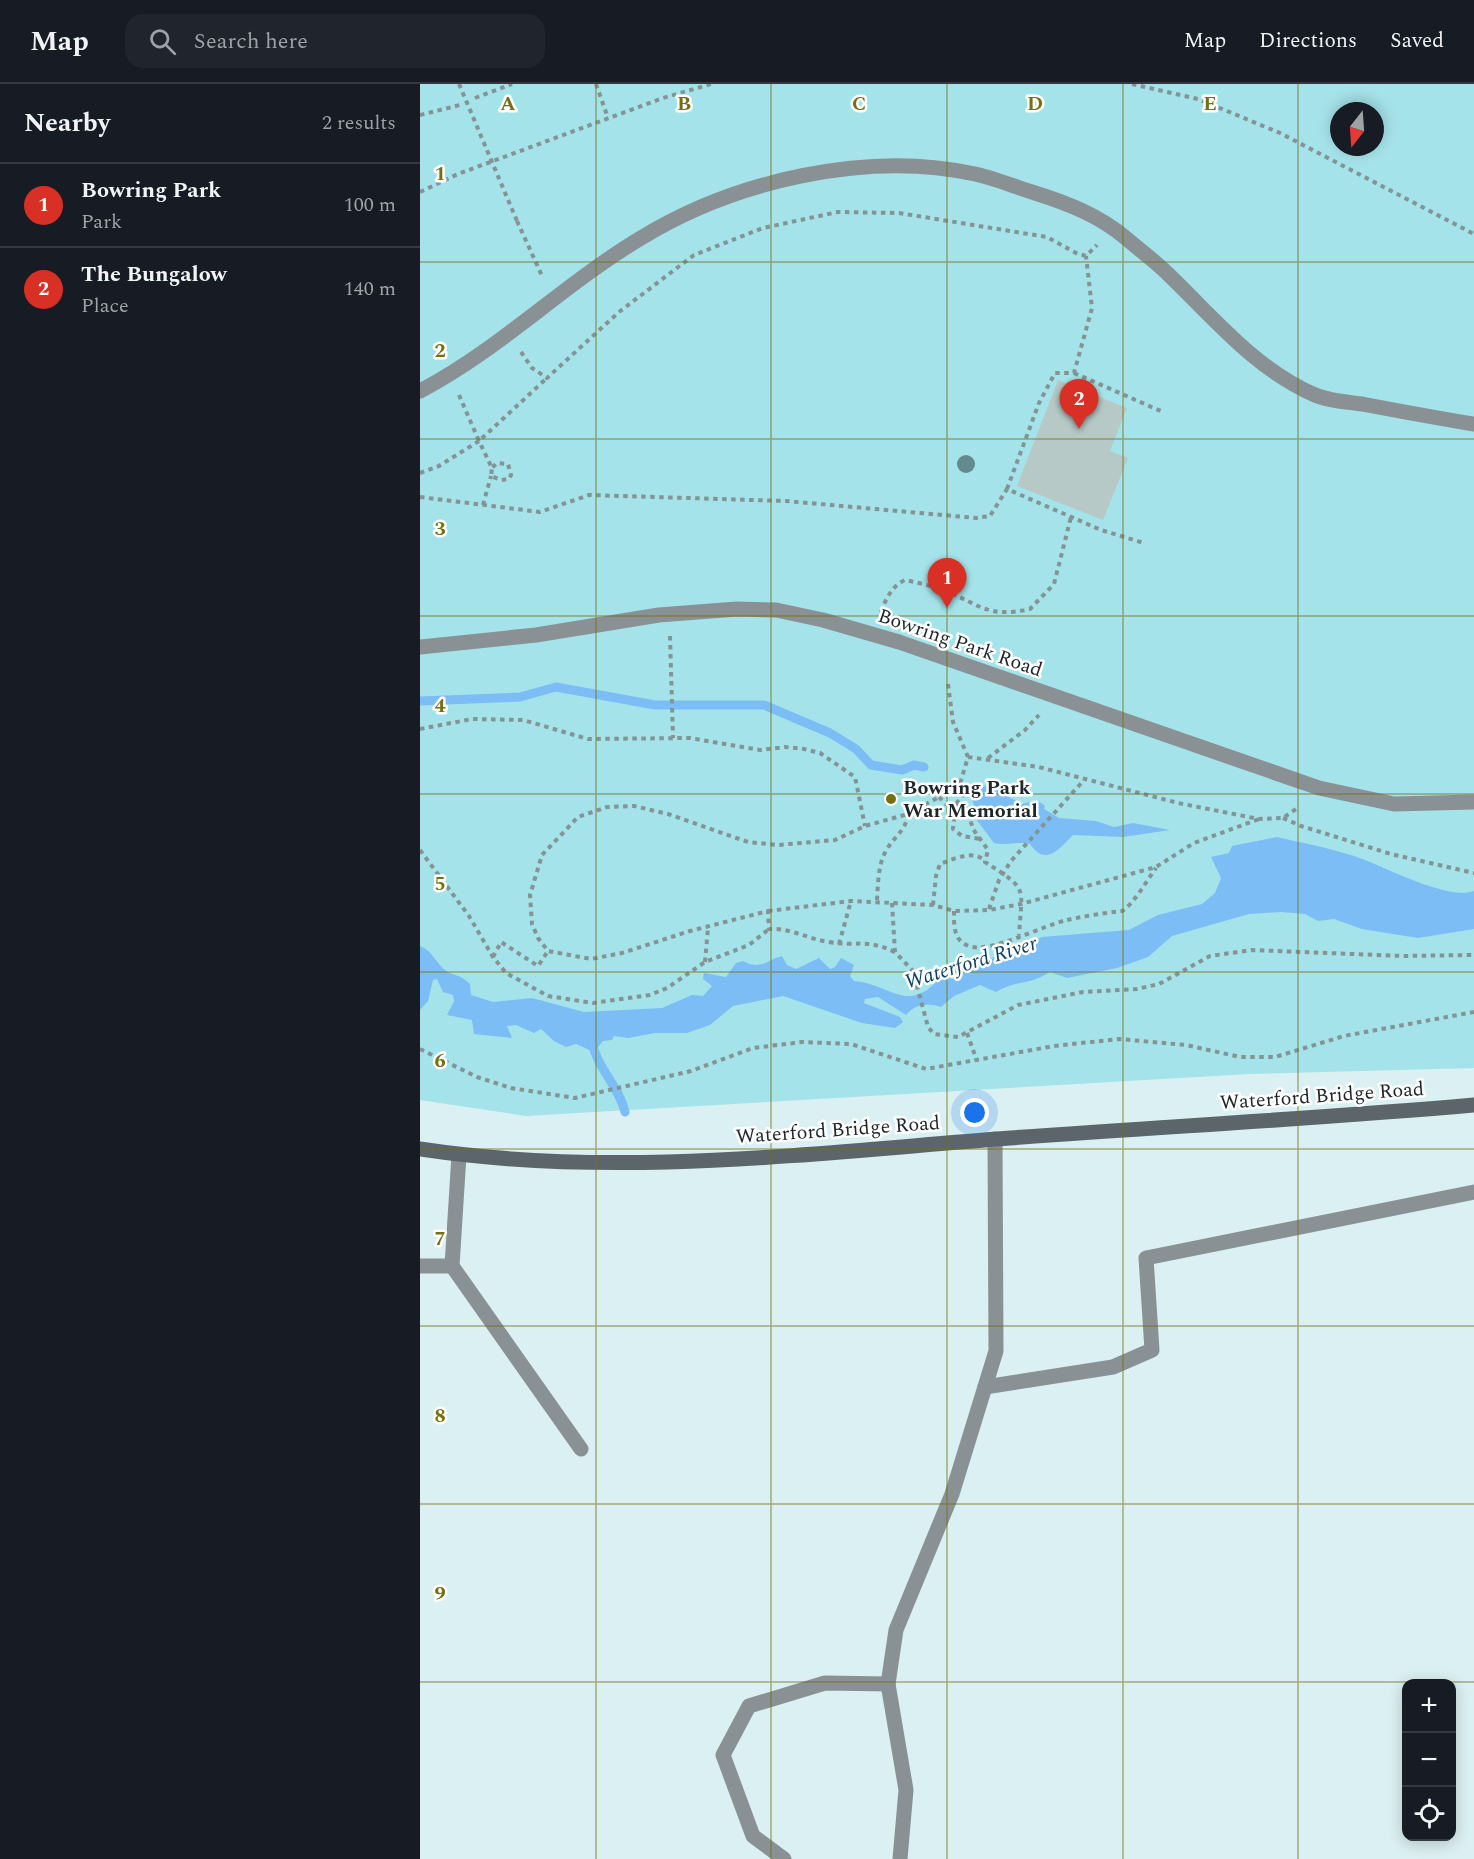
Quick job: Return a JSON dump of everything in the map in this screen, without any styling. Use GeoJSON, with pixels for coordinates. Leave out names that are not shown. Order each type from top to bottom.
{"type":"FeatureCollection","features":[{"type":"Feature","properties":{"kind":"main road","name":"Waterford Bridge Road"},"geometry":{"type":"LineString","coordinates":[[420,1149],[519,1161],[646,1163],[1474,1105]]}},
{"type":"Feature","properties":{"kind":"street"},"geometry":{"type":"LineString","coordinates":[[420,391],[449,376],[509,334],[552,298],[642,237],[692,212],[804,174],[863,168],[919,167],[974,174],[1078,207],[1114,228],[1168,273],[1211,319],[1269,369],[1317,396],[1474,424]]}},
{"type":"Feature","properties":{"kind":"street","name":"Bowring Park Road"},"geometry":{"type":"LineString","coordinates":[[420,647],[536,635],[670,614],[737,609],[776,610],[823,620],[873,635],[1319,788],[1395,804],[1474,802]]}},
{"type":"Feature","properties":{"kind":"street"},"geometry":{"type":"LineString","coordinates":[[900,1859],[906,1790],[888,1684],[896,1630],[952,1494],[996,1351],[995,1139]]}},
{"type":"Feature","properties":{"kind":"street"},"geometry":{"type":"LineString","coordinates":[[459,1155],[452,1266],[581,1449]]}},
{"type":"Feature","properties":{"kind":"street"},"geometry":{"type":"LineString","coordinates":[[985,1387],[1113,1367],[1152,1350],[1146,1258],[1474,1192]]}},
{"type":"Feature","properties":{"kind":"street"},"geometry":{"type":"LineString","coordinates":[[420,1266],[452,1266]]}},
{"type":"Feature","properties":{"kind":"street"},"geometry":{"type":"LineString","coordinates":[[784,1859],[753,1836],[723,1755],[749,1706],[825,1683],[888,1684]]}},
{"type":"Feature","properties":{"kind":"path"},"geometry":{"type":"LineString","coordinates":[[459,84],[552,298]]}},
{"type":"Feature","properties":{"kind":"path"},"geometry":{"type":"LineString","coordinates":[[475,98],[512,84]]}},
{"type":"Feature","properties":{"kind":"path"},"geometry":{"type":"LineString","coordinates":[[596,84],[608,118]]}},
{"type":"Feature","properties":{"kind":"path"},"geometry":{"type":"LineString","coordinates":[[420,192],[458,174],[608,118],[711,84]]}},
{"type":"Feature","properties":{"kind":"path"},"geometry":{"type":"LineString","coordinates":[[1136,84],[1198,99],[1280,133],[1474,234]]}},
{"type":"Feature","properties":{"kind":"path"},"geometry":{"type":"LineString","coordinates":[[420,115],[460,105]]}},
{"type":"Feature","properties":{"kind":"path"},"geometry":{"type":"LineString","coordinates":[[420,473],[440,466],[479,441],[619,312],[693,255],[763,228],[838,212],[899,213],[1047,237],[1076,254],[1086,256]]}},
{"type":"Feature","properties":{"kind":"path"},"geometry":{"type":"LineString","coordinates":[[1086,256],[1114,228]]}},
{"type":"Feature","properties":{"kind":"path"},"geometry":{"type":"LineString","coordinates":[[1074,373],[1092,308],[1086,256]]}},
{"type":"Feature","properties":{"kind":"path"},"geometry":{"type":"LineString","coordinates":[[509,334],[532,368],[547,378]]}},
{"type":"Feature","properties":{"kind":"path"},"geometry":{"type":"LineString","coordinates":[[420,497],[540,512],[589,495],[786,501],[976,518],[990,516],[1007,489],[1039,403],[1055,373],[1074,373],[1163,412]]}},
{"type":"Feature","properties":{"kind":"path"},"geometry":{"type":"LineString","coordinates":[[449,376],[492,468],[492,476],[483,505]]}},
{"type":"Feature","properties":{"kind":"path"},"geometry":{"type":"LineString","coordinates":[[492,468],[497,463],[508,464],[512,476],[501,480],[492,476]]}},
{"type":"Feature","properties":{"kind":"path"},"geometry":{"type":"LineString","coordinates":[[1007,489],[1101,530],[1144,543]]}},
{"type":"Feature","properties":{"kind":"path"},"geometry":{"type":"LineString","coordinates":[[873,635],[891,590],[905,579],[946,591],[974,606],[995,613],[1030,609],[1054,584],[1071,517]]}},
{"type":"Feature","properties":{"kind":"path"},"geometry":{"type":"LineString","coordinates":[[670,614],[673,738]]}},
{"type":"Feature","properties":{"kind":"path"},"geometry":{"type":"LineString","coordinates":[[951,661],[947,674],[953,722],[968,757],[960,784],[965,793],[956,804],[953,829],[962,836],[980,839]]}},
{"type":"Feature","properties":{"kind":"path"},"geometry":{"type":"LineString","coordinates":[[987,759],[1025,730],[1057,698]]}},
{"type":"Feature","properties":{"kind":"path"},"geometry":{"type":"LineString","coordinates":[[420,729],[472,719],[523,720],[588,739],[673,738],[715,741],[759,750],[785,747],[820,753],[855,777],[865,826]]}},
{"type":"Feature","properties":{"kind":"path"},"geometry":{"type":"LineString","coordinates":[[968,757],[1039,767],[1226,814],[1259,819],[1283,818],[1391,854],[1474,873]]}},
{"type":"Feature","properties":{"kind":"path"},"geometry":{"type":"LineString","coordinates":[[989,910],[1003,874],[1011,861],[1084,780]]}},
{"type":"Feature","properties":{"kind":"path"},"geometry":{"type":"LineString","coordinates":[[939,797],[940,791],[960,784]]}},
{"type":"Feature","properties":{"kind":"path"},"geometry":{"type":"LineString","coordinates":[[939,797],[946,804],[956,804],[967,809],[980,839],[988,850],[986,862]]}},
{"type":"Feature","properties":{"kind":"path"},"geometry":{"type":"LineString","coordinates":[[939,797],[908,814],[865,826],[835,840],[777,845],[748,842],[668,814],[634,806],[607,807],[578,817],[542,855],[533,877],[530,911],[538,938],[548,951],[591,959],[622,953],[690,931],[768,911],[877,900],[933,905],[954,911],[989,910],[1021,904],[1156,867],[1194,843],[1259,819]]}},
{"type":"Feature","properties":{"kind":"path"},"geometry":{"type":"LineString","coordinates":[[877,900],[879,877],[886,850],[903,830],[908,814]]}},
{"type":"Feature","properties":{"kind":"path"},"geometry":{"type":"LineString","coordinates":[[420,850],[469,916],[493,957],[513,978],[548,996],[593,1003],[650,995],[667,988],[705,962],[749,945],[769,929],[783,928],[814,939],[839,944],[875,943],[895,952],[912,971],[928,1027],[934,1034],[958,1037],[1018,1005],[1083,992],[1137,989],[1159,984],[1210,956],[1252,950],[1474,956]]}},
{"type":"Feature","properties":{"kind":"path"},"geometry":{"type":"LineString","coordinates":[[933,905],[936,876],[940,864],[967,855],[981,857],[1018,886],[1023,896],[1019,935]]}},
{"type":"Feature","properties":{"kind":"path"},"geometry":{"type":"LineString","coordinates":[[954,911],[956,936],[969,947],[996,944],[1066,920],[1122,911],[1130,907],[1137,891],[1156,867]]}},
{"type":"Feature","properties":{"kind":"path"},"geometry":{"type":"LineString","coordinates":[[839,944],[851,901]]}},
{"type":"Feature","properties":{"kind":"path"},"geometry":{"type":"LineString","coordinates":[[892,903],[895,952]]}},
{"type":"Feature","properties":{"kind":"path"},"geometry":{"type":"LineString","coordinates":[[768,911],[769,929]]}},
{"type":"Feature","properties":{"kind":"path"},"geometry":{"type":"LineString","coordinates":[[705,962],[708,928]]}},
{"type":"Feature","properties":{"kind":"path"},"geometry":{"type":"LineString","coordinates":[[493,957],[501,942],[538,966],[548,951]]}},
{"type":"Feature","properties":{"kind":"path"},"geometry":{"type":"LineString","coordinates":[[420,1049],[469,1073],[511,1088],[575,1098],[691,1071],[753,1048],[802,1042],[851,1044],[926,1069],[1054,1046],[1119,1039],[1186,1045],[1240,1057],[1275,1057],[1344,1036],[1474,1012]]}},
{"type":"Feature","properties":{"kind":"path"},"geometry":{"type":"LineString","coordinates":[[967,1033],[977,1061]]}},
{"type":"Feature","properties":{"kind":"shaded area"},"geometry":{"type":"Polygon","coordinates":[[[420,84],[1474,84],[1474,1068],[1249,1074],[526,1116],[420,1100],[420,84]]]}},
{"type":"Feature","properties":{"kind":"water"},"geometry":{"type":"Polygon","coordinates":[[[998,783],[1010,798],[1023,804],[1032,801],[1040,802],[1045,806],[1044,809],[1059,818],[1096,821],[1114,827],[1133,823],[1170,830],[1123,837],[1073,835],[1057,850],[1047,855],[1036,851],[1030,844],[994,843],[976,819],[972,796],[986,785],[998,783]]]}},
{"type":"Feature","properties":{"kind":"water"},"geometry":{"type":"Polygon","coordinates":[[[1277,837],[1354,856],[1431,887],[1462,893],[1474,891],[1474,929],[1418,938],[1362,929],[1334,919],[1318,921],[1305,914],[1281,912],[1249,914],[1172,936],[1148,957],[1117,968],[1067,978],[1050,972],[996,992],[980,985],[954,996],[941,1007],[922,1005],[906,1015],[878,997],[865,999],[864,1003],[900,1017],[903,1022],[895,1028],[862,1023],[783,996],[733,1006],[710,1025],[687,1033],[655,1033],[628,1038],[614,1036],[612,1040],[603,1041],[594,1052],[576,1044],[566,1047],[554,1041],[541,1029],[534,1033],[516,1025],[507,1026],[512,1038],[474,1034],[472,1020],[447,1015],[454,1001],[453,995],[443,992],[437,979],[433,980],[428,1001],[420,1010],[420,946],[428,951],[445,970],[470,984],[471,995],[493,1002],[532,998],[584,1012],[662,1008],[692,995],[703,996],[712,986],[703,979],[704,973],[726,977],[736,963],[743,961],[759,965],[782,956],[787,965],[796,969],[819,958],[830,969],[835,967],[841,958],[854,965],[850,976],[854,981],[907,996],[917,995],[938,980],[930,978],[931,975],[947,976],[952,979],[960,976],[960,972],[1042,937],[1129,930],[1158,915],[1202,904],[1215,893],[1221,878],[1211,857],[1229,853],[1232,846],[1277,837]]]}},
{"type":"Feature","properties":{"kind":"building"},"geometry":{"type":"Polygon","coordinates":[[[1058,380],[1127,408],[1110,451],[1128,458],[1103,520],[1017,486],[1058,380]]]}},
{"type":"Feature","properties":{"kind":"waterway"},"geometry":{"type":"LineString","coordinates":[[420,701],[520,697],[556,687],[655,705],[764,705],[830,733],[856,749],[871,765],[902,770],[914,765],[924,767]]}},
{"type":"Feature","properties":{"kind":"waterway"},"geometry":{"type":"LineString","coordinates":[[592,1042],[598,1060],[618,1094],[625,1112]]}},
{"type":"Feature","properties":{"kind":"place","name":"The Bungalow"},"geometry":{"type":"Point","coordinates":[1079,429]}},
{"type":"Feature","properties":{"kind":"place","name":"Bowring Park"},"geometry":{"type":"Point","coordinates":[947,608]}},
{"type":"Feature","properties":{"kind":"place","name":"Bowring Park War Memorial"},"geometry":{"type":"Point","coordinates":[891,799]}},
{"type":"Feature","properties":{"kind":"water label","name":"Waterford River"},"geometry":{"type":"Point","coordinates":[971,963]}}]}
